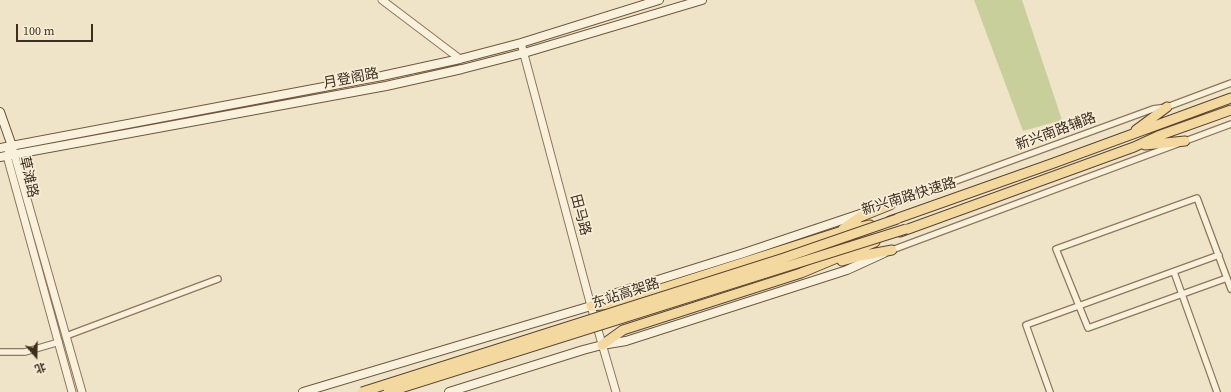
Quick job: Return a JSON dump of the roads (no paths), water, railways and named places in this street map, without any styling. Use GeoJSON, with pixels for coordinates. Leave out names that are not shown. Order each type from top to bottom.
{"type":"FeatureCollection","features":[{"type":"Feature","properties":{"kind":"main road","name":"月登阁路"},"geometry":{"type":"LineString","coordinates":[[0,148],[374,78],[460,59],[521,43],[659,0]]}},
{"type":"Feature","properties":{"kind":"main road","name":"月登阁路"},"geometry":{"type":"LineString","coordinates":[[8,156],[386,86],[462,69],[524,53],[702,0]]}},
{"type":"Feature","properties":{"kind":"main road","name":"新兴南路快速路"},"geometry":{"type":"LineString","coordinates":[[591,306],[613,304],[839,232],[897,218],[1051,164],[1231,98]]}},
{"type":"Feature","properties":{"kind":"main road"},"geometry":{"type":"LineString","coordinates":[[1128,136],[1167,107]]}},
{"type":"Feature","properties":{"kind":"main road","name":"新兴南路快速路"},"geometry":{"type":"LineString","coordinates":[[602,345],[623,330],[801,273],[906,229],[1134,147],[1158,136],[1231,110]]}},
{"type":"Feature","properties":{"kind":"main road"},"geometry":{"type":"LineString","coordinates":[[0,112],[12,146]]}},
{"type":"Feature","properties":{"kind":"main road"},"geometry":{"type":"LineString","coordinates":[[1134,147],[1155,143],[1185,141]]}},
{"type":"Feature","properties":{"kind":"main road"},"geometry":{"type":"LineString","coordinates":[[303,392],[591,306],[610,295],[744,253],[861,213],[890,205]]}},
{"type":"Feature","properties":{"kind":"main road"},"geometry":{"type":"LineString","coordinates":[[839,232],[860,217],[890,205]]}},
{"type":"Feature","properties":{"kind":"main road","name":"东站高架路"},"geometry":{"type":"LineString","coordinates":[[362,392],[784,258],[897,218]]}},
{"type":"Feature","properties":{"kind":"main road","name":"东站高架路"},"geometry":{"type":"LineString","coordinates":[[388,392],[906,229]]}},
{"type":"Feature","properties":{"kind":"main road"},"geometry":{"type":"LineString","coordinates":[[801,273],[860,256],[892,250]]}},
{"type":"Feature","properties":{"kind":"main road"},"geometry":{"type":"LineString","coordinates":[[449,392],[583,350],[626,341],[847,270],[892,250]]}},
{"type":"Feature","properties":{"kind":"street"},"geometry":{"type":"LineString","coordinates":[[382,0],[460,59]]}},
{"type":"Feature","properties":{"kind":"street","name":"田马路"},"geometry":{"type":"LineString","coordinates":[[521,43],[591,306],[616,392]]}},
{"type":"Feature","properties":{"kind":"street","name":"新兴南路辅路"},"geometry":{"type":"LineString","coordinates":[[890,205],[1153,109],[1167,107],[1231,83]]}},
{"type":"Feature","properties":{"kind":"street"},"geometry":{"type":"LineString","coordinates":[[892,250],[1231,124]]}},
{"type":"Feature","properties":{"kind":"street","name":"草滩路"},"geometry":{"type":"LineString","coordinates":[[12,146],[8,156],[72,392]]}},
{"type":"Feature","properties":{"kind":"street","name":"草滩路"},"geometry":{"type":"LineString","coordinates":[[8,156],[66,336],[82,392]]}},
{"type":"Feature","properties":{"kind":"street"},"geometry":{"type":"LineString","coordinates":[[1227,278],[1088,328],[1056,249],[1197,198],[1219,255],[1231,289]]}},
{"type":"Feature","properties":{"kind":"street"},"geometry":{"type":"LineString","coordinates":[[1050,392],[1026,325],[1219,255]]}},
{"type":"Feature","properties":{"kind":"street"},"geometry":{"type":"LineString","coordinates":[[1174,272],[1217,392]]}},
{"type":"Feature","properties":{"kind":"street"},"geometry":{"type":"LineString","coordinates":[[66,336],[218,279]]}},
{"type":"Feature","properties":{"kind":"street"},"geometry":{"type":"LineString","coordinates":[[0,352],[25,352],[59,342]]}}]}
